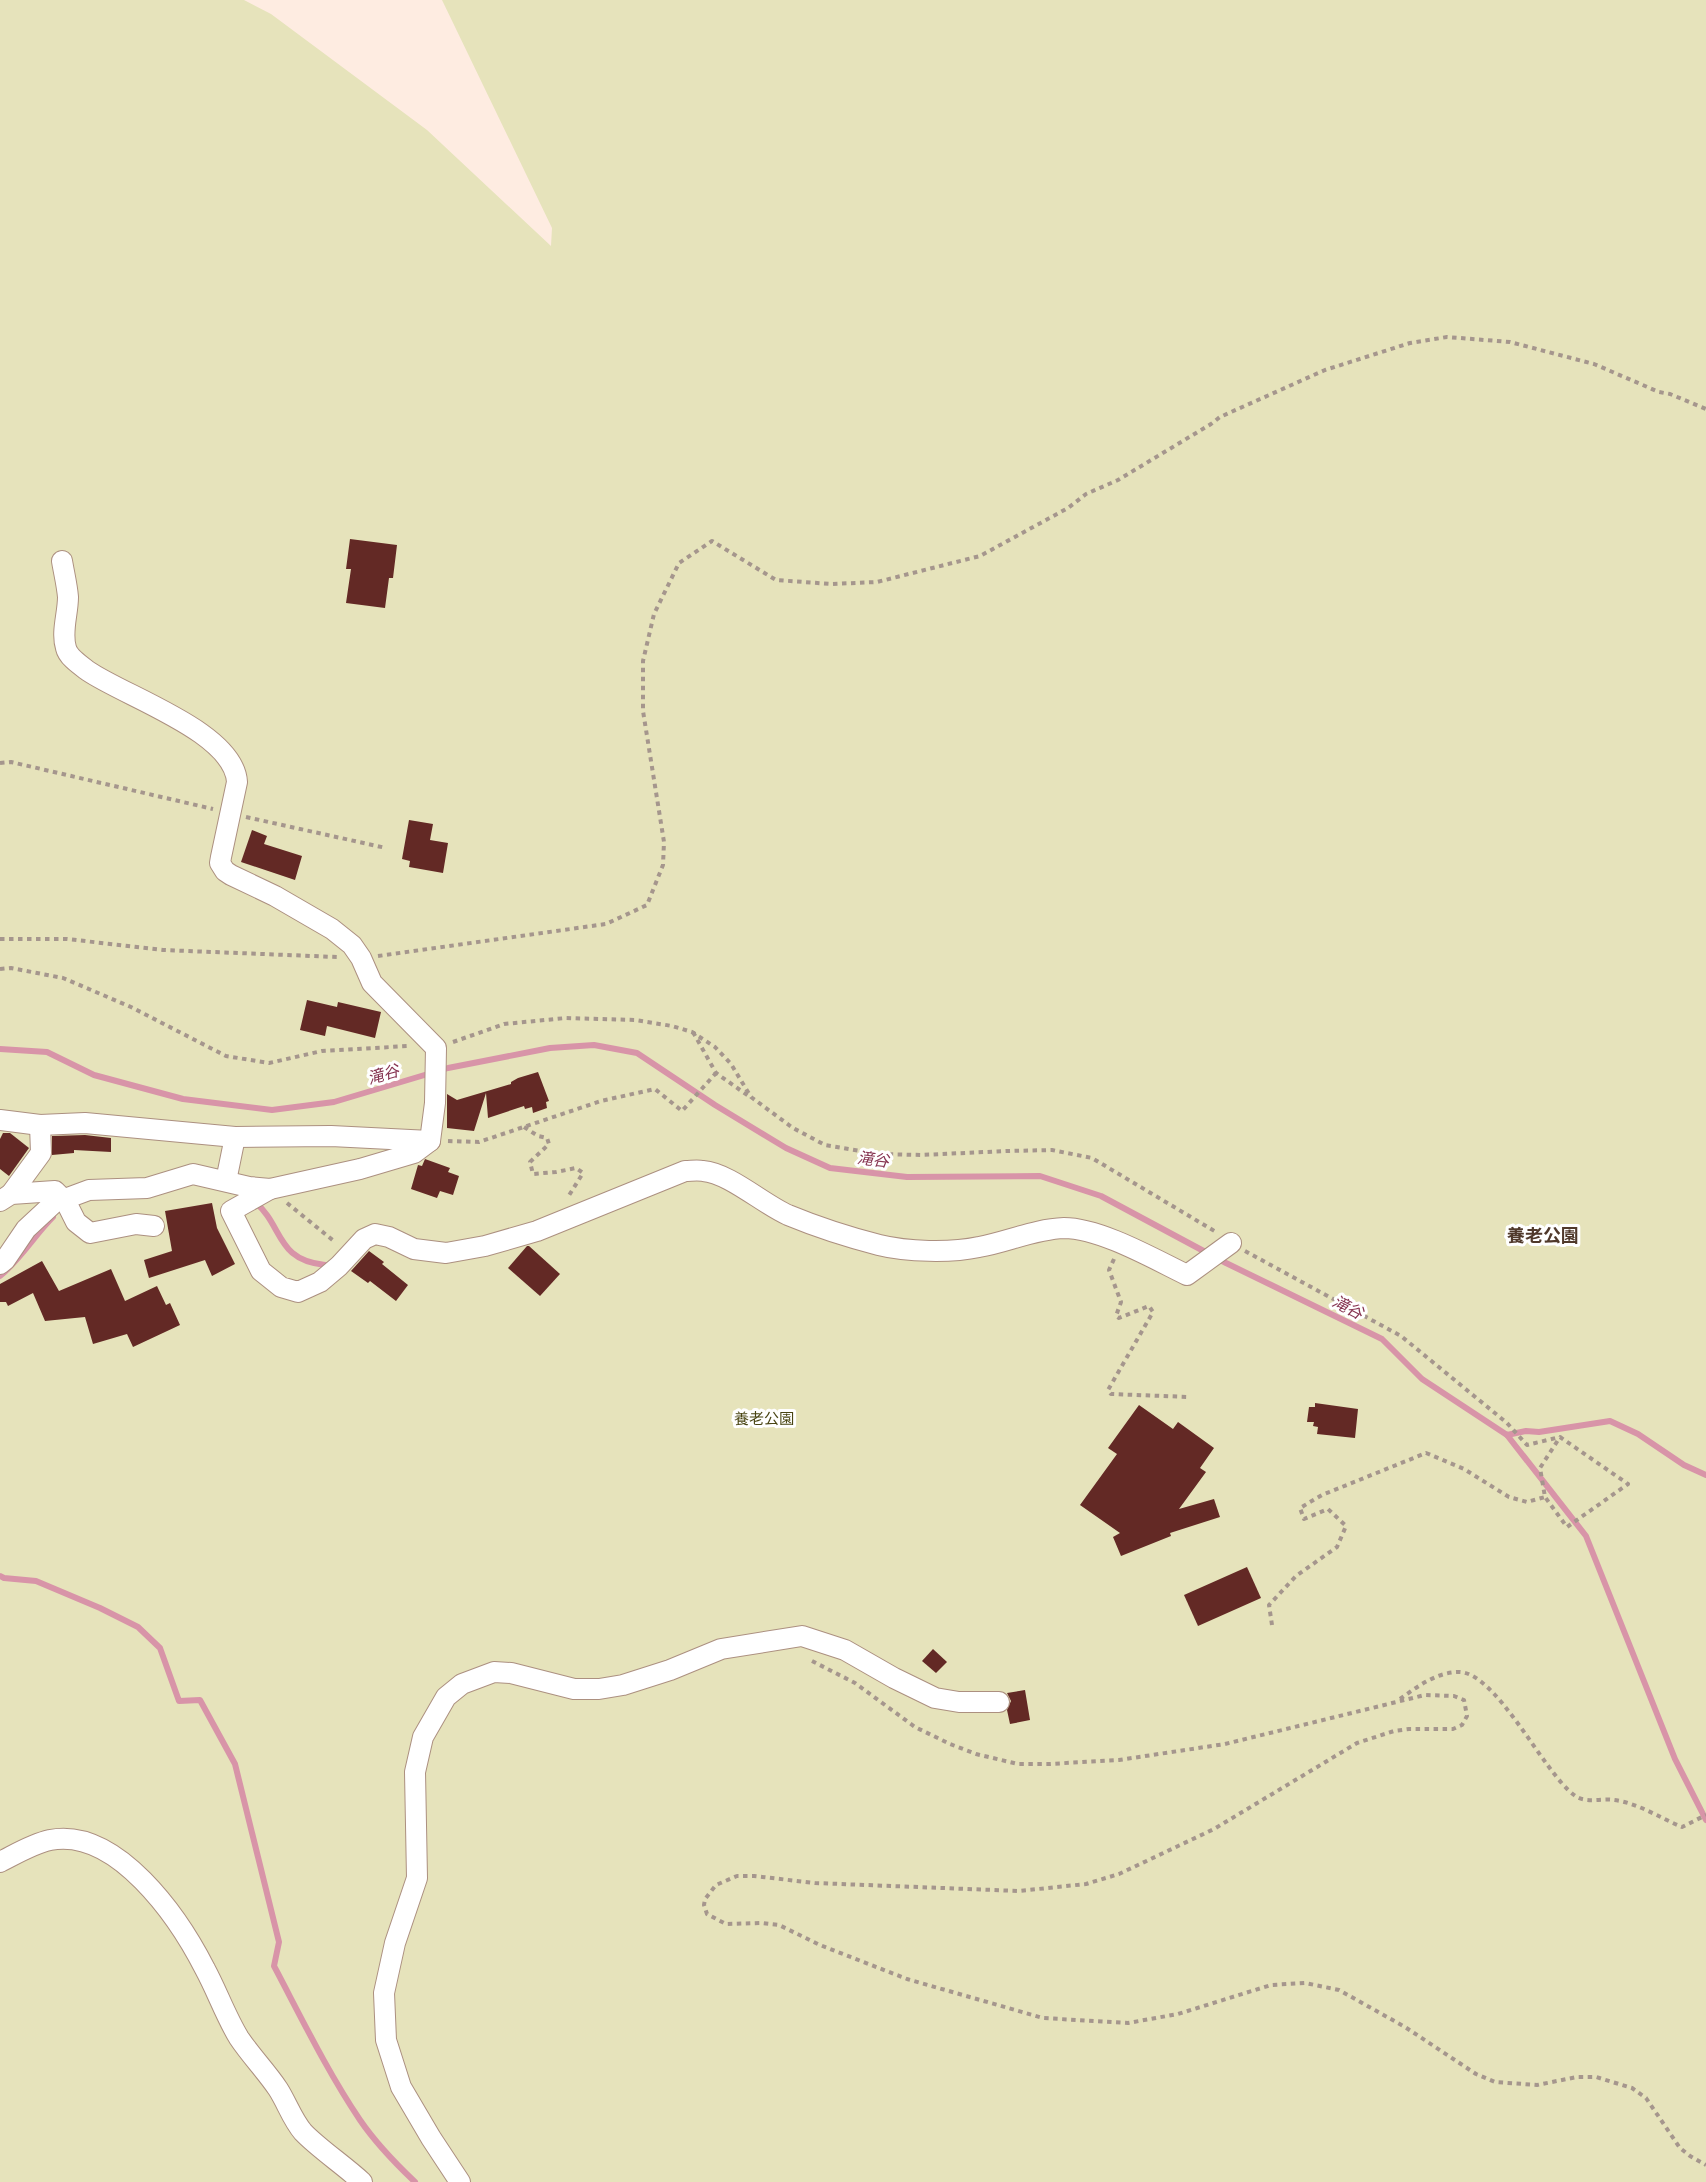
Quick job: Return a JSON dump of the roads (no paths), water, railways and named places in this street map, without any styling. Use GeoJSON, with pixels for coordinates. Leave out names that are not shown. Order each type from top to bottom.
{"type":"FeatureCollection","features":[{"type":"Feature","properties":{"kind":"street"},"geometry":{"type":"LineString","coordinates":[[62,561],[68,599],[66,649],[79,665],[206,737],[224,753],[236,771],[237,782],[220,863],[225,871],[332,928],[357,950],[372,983],[436,1048],[435,1103],[430,1141],[414,1153],[360,1169],[270,1189],[231,1211],[261,1271],[281,1287],[298,1292],[320,1282],[364,1239],[375,1234],[389,1237],[414,1249],[446,1253],[485,1246],[537,1231],[685,1171],[704,1170],[721,1176],[785,1214],[833,1232],[881,1245],[932,1250],[977,1248],[1029,1234],[1064,1228],[1085,1231],[1122,1244],[1188,1275],[1231,1243]]}},
{"type":"Feature","properties":{"kind":"street"},"geometry":{"type":"LineString","coordinates":[[0,1120],[40,1125],[85,1123],[235,1137],[331,1136],[430,1141]]}},
{"type":"Feature","properties":{"kind":"street"},"geometry":{"type":"LineString","coordinates":[[6,1197],[40,1153],[40,1125]]}},
{"type":"Feature","properties":{"kind":"street"},"geometry":{"type":"LineString","coordinates":[[226,1181],[235,1137]]}},
{"type":"Feature","properties":{"kind":"street"},"geometry":{"type":"LineString","coordinates":[[36,1159],[76,1222],[90,1233],[136,1224],[154,1226]]}},
{"type":"Feature","properties":{"kind":"street"},"geometry":{"type":"LineString","coordinates":[[0,1264],[26,1229],[54,1203],[89,1190],[147,1188],[193,1174],[249,1187],[270,1189]]}},
{"type":"Feature","properties":{"kind":"street"},"geometry":{"type":"LineString","coordinates":[[6,1197],[64,1201]]}},
{"type":"Feature","properties":{"kind":"street"},"geometry":{"type":"LineString","coordinates":[[460,2182],[425,2130],[401,2087],[386,2040],[384,1994],[395,1943],[417,1878],[415,1772],[423,1737],[446,1697],[462,1684],[494,1671],[574,1689],[599,1689],[623,1685],[670,1670],[721,1649],[802,1636],[845,1650],[935,1698],[959,1702],[999,1702]]}},
{"type":"Feature","properties":{"kind":"street"},"geometry":{"type":"LineString","coordinates":[[0,1863],[32,1846],[61,1839],[97,1847],[123,1862],[155,1894],[185,1933],[239,2038],[279,2090],[304,2134],[362,2182]]}},
{"type":"Feature","properties":{"kind":"waterway","name":"滝谷"},"geometry":{"type":"LineString","coordinates":[[0,1049],[47,1052],[94,1075],[183,1099],[272,1110],[334,1102],[448,1068],[550,1048],[594,1045],[637,1053],[715,1105],[786,1148],[830,1168],[907,1177],[1040,1176],[1101,1196],[1226,1263],[1382,1339],[1422,1379],[1507,1435],[1610,1421],[1638,1434],[1684,1465],[1706,1475]]}},
{"type":"Feature","properties":{"kind":"waterway"},"geometry":{"type":"LineString","coordinates":[[254,1201],[264,1211],[288,1249],[309,1262],[325,1265]]}},
{"type":"Feature","properties":{"kind":"waterway"},"geometry":{"type":"LineString","coordinates":[[0,1276],[53,1217]]}},
{"type":"Feature","properties":{"kind":"waterway"},"geometry":{"type":"LineString","coordinates":[[1507,1435],[1586,1536],[1675,1759],[1706,1820]]}},
{"type":"Feature","properties":{"kind":"waterway"},"geometry":{"type":"LineString","coordinates":[[0,1576],[36,1581],[138,1627],[160,1648],[179,1701],[200,1700],[235,1764],[279,1942],[274,1966],[325,2063],[360,2120],[415,2182]]}},
{"type":"Feature","properties":{"kind":"district","name":"養老公園"},"geometry":{"type":"Point","coordinates":[1543,1236]}}]}
